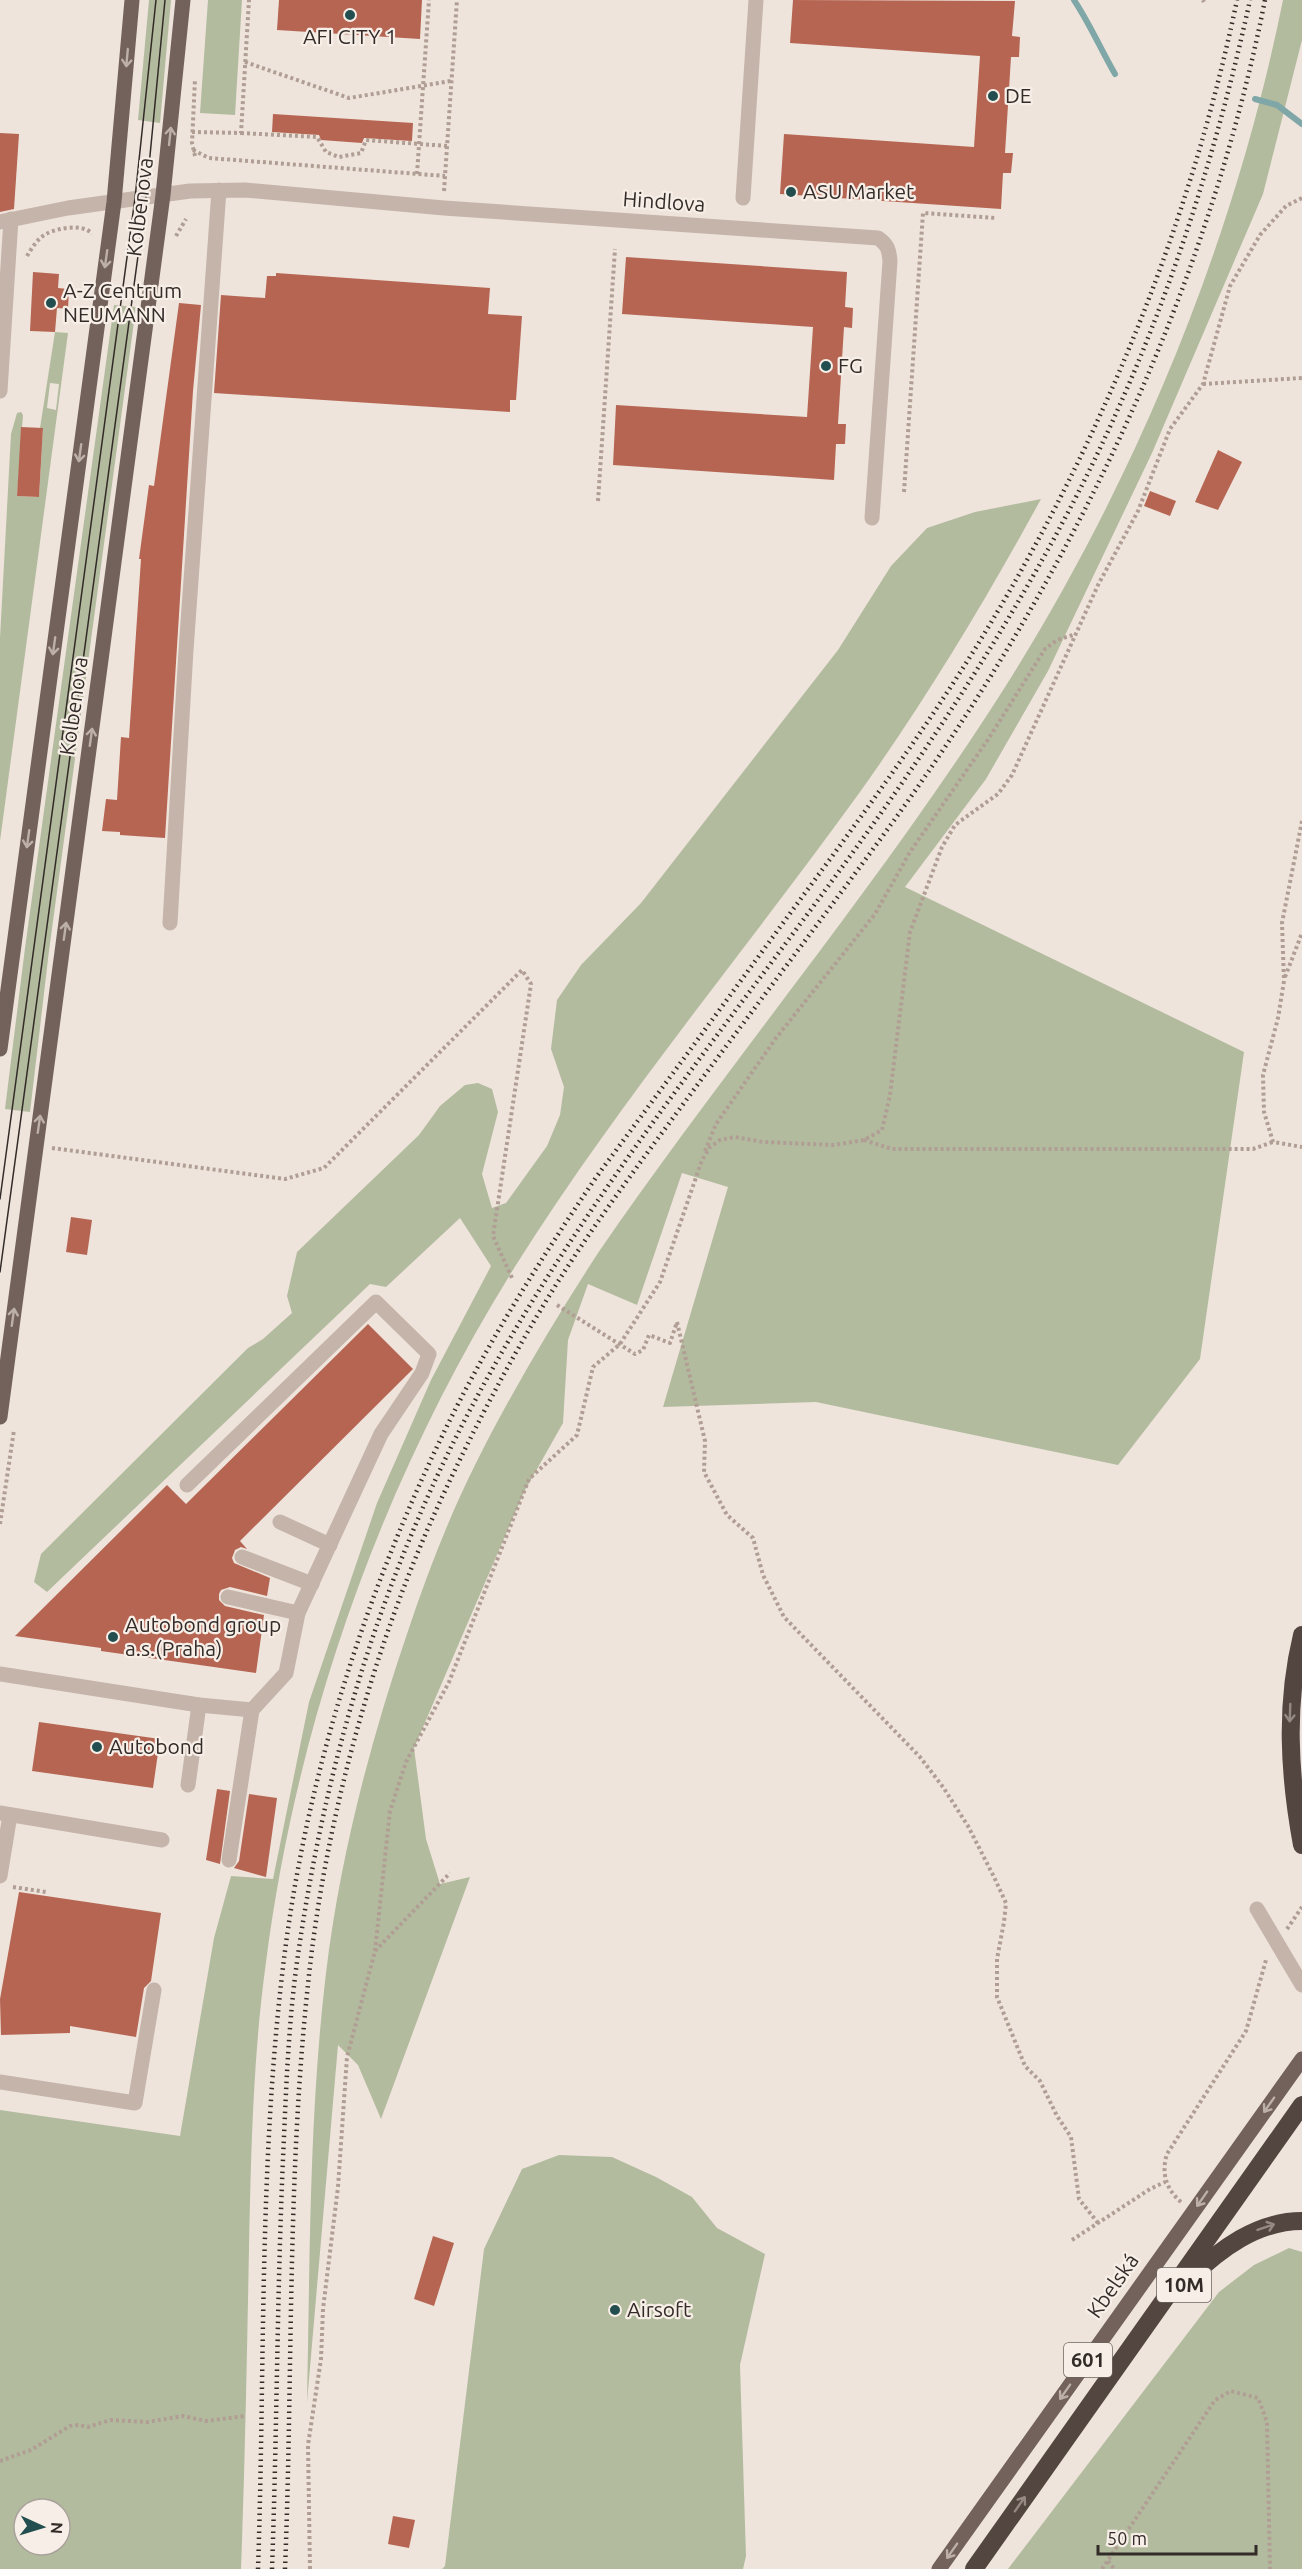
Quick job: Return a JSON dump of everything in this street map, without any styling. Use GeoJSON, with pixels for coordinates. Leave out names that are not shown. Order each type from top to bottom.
{"type":"FeatureCollection","features":[{"type":"Feature","properties":{"kind":"highway"},"geometry":{"type":"LineString","coordinates":[[1302,1635],[1291,1698],[1290,1737],[1292,1781],[1302,1845]]}},
{"type":"Feature","properties":{"kind":"highway","name":"601"},"geometry":{"type":"LineString","coordinates":[[975,2569],[1302,2105]]}},
{"type":"Feature","properties":{"kind":"highway","name":"10M"},"geometry":{"type":"LineString","coordinates":[[1140,2334],[1218,2252],[1270,2225],[1302,2221]]}},
{"type":"Feature","properties":{"kind":"main road","name":"Kolbenova"},"geometry":{"type":"LineString","coordinates":[[0,1049],[114,201],[132,0]]}},
{"type":"Feature","properties":{"kind":"main road","name":"Kolbenova"},"geometry":{"type":"LineString","coordinates":[[0,1417],[163,195],[183,0]]}},
{"type":"Feature","properties":{"kind":"main road","name":"Kbelská"},"geometry":{"type":"LineString","coordinates":[[939,2569],[1302,2059]]}},
{"type":"Feature","properties":{"kind":"street"},"geometry":{"type":"LineString","coordinates":[[743,198],[756,0]]}},
{"type":"Feature","properties":{"kind":"street","name":"Hindlova"},"geometry":{"type":"LineString","coordinates":[[5,221],[114,201],[219,190],[337,196],[454,209],[878,238],[889,250],[890,261],[872,518]]}},
{"type":"Feature","properties":{"kind":"street"},"geometry":{"type":"LineString","coordinates":[[170,923],[186,639],[219,190]]}},
{"type":"Feature","properties":{"kind":"street"},"geometry":{"type":"LineString","coordinates":[[0,391],[7,274],[5,221]]}},
{"type":"Feature","properties":{"kind":"street"},"geometry":{"type":"LineString","coordinates":[[187,1485],[376,1302],[429,1354],[422,1373],[381,1434],[298,1613],[286,1673],[252,1710],[229,1860]]}},
{"type":"Feature","properties":{"kind":"street"},"geometry":{"type":"LineString","coordinates":[[280,1522],[330,1545]]}},
{"type":"Feature","properties":{"kind":"street"},"geometry":{"type":"LineString","coordinates":[[242,1557],[312,1584]]}},
{"type":"Feature","properties":{"kind":"street"},"geometry":{"type":"LineString","coordinates":[[228,1597],[298,1613]]}},
{"type":"Feature","properties":{"kind":"street"},"geometry":{"type":"LineString","coordinates":[[0,1674],[199,1705],[252,1710]]}},
{"type":"Feature","properties":{"kind":"street"},"geometry":{"type":"LineString","coordinates":[[188,1785],[199,1705]]}},
{"type":"Feature","properties":{"kind":"street"},"geometry":{"type":"LineString","coordinates":[[0,1876],[5,1814],[162,1840]]}},
{"type":"Feature","properties":{"kind":"street"},"geometry":{"type":"LineString","coordinates":[[1257,1909],[1302,1985]]}},
{"type":"Feature","properties":{"kind":"street"},"geometry":{"type":"LineString","coordinates":[[0,2082],[135,2103],[154,1990]]}},
{"type":"Feature","properties":{"kind":"path"},"geometry":{"type":"LineString","coordinates":[[241,133],[249,0]]}},
{"type":"Feature","properties":{"kind":"path"},"geometry":{"type":"LineString","coordinates":[[417,174],[429,0]]}},
{"type":"Feature","properties":{"kind":"path"},"geometry":{"type":"LineString","coordinates":[[444,197],[457,0]]}},
{"type":"Feature","properties":{"kind":"path"},"geometry":{"type":"LineString","coordinates":[[245,62],[348,98],[451,81]]}},
{"type":"Feature","properties":{"kind":"path"},"geometry":{"type":"LineString","coordinates":[[195,78],[192,132],[195,156]]}},
{"type":"Feature","properties":{"kind":"path"},"geometry":{"type":"LineString","coordinates":[[192,132],[317,137],[326,153],[339,157],[361,153],[366,140],[447,146]]}},
{"type":"Feature","properties":{"kind":"path"},"geometry":{"type":"LineString","coordinates":[[193,150],[210,158],[445,176]]}},
{"type":"Feature","properties":{"kind":"path"},"geometry":{"type":"LineString","coordinates":[[702,1160],[710,1147],[720,1140],[735,1137],[763,1142],[834,1144],[864,1140],[882,1130],[890,1095],[910,932],[942,847],[955,825],[998,794],[1012,775],[1098,585],[1138,511],[1170,429],[1203,384],[1230,286],[1260,235],[1286,206],[1302,198]]}},
{"type":"Feature","properties":{"kind":"path"},"geometry":{"type":"LineString","coordinates":[[904,492],[923,213],[996,218]]}},
{"type":"Feature","properties":{"kind":"path"},"geometry":{"type":"LineString","coordinates":[[7,274],[24,269],[28,254],[36,242],[47,233],[72,228],[89,229]]}},
{"type":"Feature","properties":{"kind":"path"},"geometry":{"type":"LineString","coordinates":[[598,501],[615,249]]}},
{"type":"Feature","properties":{"kind":"path"},"geometry":{"type":"LineString","coordinates":[[1203,384],[1302,378]]}},
{"type":"Feature","properties":{"kind":"path"},"geometry":{"type":"LineString","coordinates":[[310,2569],[308,2445],[321,2360],[323,2309],[338,2187],[347,2057],[375,1952],[390,1811],[406,1762],[449,1682],[529,1479],[577,1435],[593,1367],[620,1344],[660,1282],[716,1124],[776,1038],[875,914],[910,852],[989,738],[1045,649],[1057,640],[1076,634]]}},
{"type":"Feature","properties":{"kind":"path"},"geometry":{"type":"LineString","coordinates":[[1273,1142],[1264,1112],[1263,1075],[1278,1018],[1284,981],[1282,923],[1302,815]]}},
{"type":"Feature","properties":{"kind":"path"},"geometry":{"type":"LineString","coordinates":[[1284,981],[1302,933]]}},
{"type":"Feature","properties":{"kind":"path"},"geometry":{"type":"LineString","coordinates":[[36,1146],[285,1179],[324,1168],[522,970],[531,984],[493,1236],[512,1278]]}},
{"type":"Feature","properties":{"kind":"path"},"geometry":{"type":"LineString","coordinates":[[864,1140],[892,1149],[1253,1149],[1273,1142],[1302,1147]]}},
{"type":"Feature","properties":{"kind":"path"},"geometry":{"type":"LineString","coordinates":[[557,1305],[634,1354],[643,1350],[649,1335],[670,1343],[677,1322],[705,1441],[704,1472],[727,1515],[753,1538],[763,1575],[784,1617],[920,1757],[968,1826],[994,1877],[1006,1903],[997,1959],[997,1997],[1025,2066],[1040,2081],[1057,2116],[1071,2137],[1079,2199],[1098,2223]]}},
{"type":"Feature","properties":{"kind":"path"},"geometry":{"type":"LineString","coordinates":[[0,1524],[14,1431]]}},
{"type":"Feature","properties":{"kind":"path"},"geometry":{"type":"LineString","coordinates":[[375,1952],[450,1874]]}},
{"type":"Feature","properties":{"kind":"path"},"geometry":{"type":"LineString","coordinates":[[12,1887],[46,1892]]}},
{"type":"Feature","properties":{"kind":"path"},"geometry":{"type":"LineString","coordinates":[[1284,1934],[1302,1907]]}},
{"type":"Feature","properties":{"kind":"path"},"geometry":{"type":"LineString","coordinates":[[1178,2199],[1166,2182],[1164,2173],[1167,2154],[1246,2031],[1265,1962],[1271,1953]]}},
{"type":"Feature","properties":{"kind":"path"},"geometry":{"type":"LineString","coordinates":[[1072,2240],[1150,2188],[1166,2182]]}},
{"type":"Feature","properties":{"kind":"path"},"geometry":{"type":"LineString","coordinates":[[1102,2569],[1215,2400],[1231,2391],[1258,2398],[1267,2422],[1270,2569]]}},
{"type":"Feature","properties":{"kind":"path"},"geometry":{"type":"LineString","coordinates":[[0,2461],[31,2450],[70,2426],[88,2427],[110,2420],[148,2422],[183,2416],[206,2421],[245,2416]]}},
{"type":"Feature","properties":{"kind":"path"},"geometry":{"type":"LineString","coordinates":[[1108,2561],[1114,2569]]}},
{"type":"Feature","properties":{"kind":"green space"},"geometry":{"type":"Polygon","coordinates":[[[149,0],[171,0],[160,123],[138,120],[149,0]]]}},
{"type":"Feature","properties":{"kind":"green space"},"geometry":{"type":"Polygon","coordinates":[[[208,0],[242,0],[235,115],[200,113],[208,0]]]}},
{"type":"Feature","properties":{"kind":"green space"},"geometry":{"type":"Polygon","coordinates":[[[1283,0],[1302,0],[1302,40],[1263,194],[1152,453],[1048,671],[986,779],[905,887],[1244,1052],[1200,1359],[1118,1465],[816,1402],[663,1407],[728,1187],[682,1173],[637,1305],[588,1284],[568,1340],[563,1423],[524,1492],[414,1748],[426,1839],[440,1884],[470,1877],[381,2119],[358,2065],[338,2045],[307,2402],[313,2133],[320,2026],[332,1930],[348,1843],[369,1757],[394,1673],[439,1546],[466,1483],[504,1409],[598,1253],[649,1180],[913,824],[964,751],[1058,598],[1102,517],[1141,434],[1210,264],[1263,89],[1283,0]]]}},
{"type":"Feature","properties":{"kind":"green space"},"geometry":{"type":"Polygon","coordinates":[[[114,305],[136,307],[49,951],[30,1112],[5,1109],[25,948],[114,305]]]}},
{"type":"Feature","properties":{"kind":"green space"},"geometry":{"type":"Polygon","coordinates":[[[55,332],[68,333],[0,841],[0,638],[11,434],[17,413],[21,412],[23,415],[17,496],[39,497],[43,429],[40,428],[55,332]],[[50,383],[47,408],[56,410],[59,384],[50,383]]]}},
{"type":"Feature","properties":{"kind":"green space"},"geometry":{"type":"Polygon","coordinates":[[[1041,499],[955,648],[885,757],[817,851],[640,1084],[516,1265],[469,1345],[426,1428],[387,1513],[324,1689],[300,1779],[281,1870],[266,1962],[255,2069],[241,2569],[0,2569],[0,2110],[180,2136],[214,1938],[231,1876],[273,1879],[309,1702],[377,1503],[431,1380],[491,1266],[460,1218],[386,1287],[370,1284],[47,1592],[34,1582],[41,1554],[248,1348],[263,1339],[292,1313],[287,1296],[297,1252],[419,1135],[440,1106],[465,1085],[478,1083],[492,1089],[498,1112],[482,1174],[492,1208],[506,1203],[547,1146],[560,1115],[564,1087],[551,1049],[557,1000],[581,965],[641,903],[838,650],[891,566],[927,528],[975,512],[1041,499]]]}},
{"type":"Feature","properties":{"kind":"green space","name":"Airsoft"},"geometry":{"type":"Polygon","coordinates":[[[559,2155],[612,2157],[656,2177],[692,2197],[717,2228],[765,2254],[740,2365],[746,2556],[743,2569],[442,2569],[445,2566],[484,2249],[522,2169],[559,2155]]]}},
{"type":"Feature","properties":{"kind":"green space"},"geometry":{"type":"Polygon","coordinates":[[[1289,2248],[1302,2252],[1302,2569],[1008,2569],[1219,2292],[1254,2265],[1289,2248]]]}},
{"type":"Feature","properties":{"kind":"building","name":"AFI CITY 1"},"geometry":{"type":"Polygon","coordinates":[[[279,0],[422,0],[420,39],[277,30],[279,0]]]}},
{"type":"Feature","properties":{"kind":"building","name":"DE"},"geometry":{"type":"Polygon","coordinates":[[[793,0],[1015,1],[1012,36],[1020,37],[1019,57],[1011,57],[1005,153],[1013,153],[1011,173],[1003,173],[1001,209],[780,194],[784,134],[974,147],[980,56],[790,43],[793,0]]]}},
{"type":"Feature","properties":{"kind":"building"},"geometry":{"type":"Polygon","coordinates":[[[273,114],[413,123],[412,141],[364,138],[362,143],[321,140],[319,135],[272,132],[273,114]]]}},
{"type":"Feature","properties":{"kind":"building"},"geometry":{"type":"Polygon","coordinates":[[[0,133],[19,134],[14,209],[0,212],[0,133]]]}},
{"type":"Feature","properties":{"kind":"building","name":"FG"},"geometry":{"type":"Polygon","coordinates":[[[626,257],[847,272],[845,307],[853,308],[852,328],[844,327],[838,424],[846,424],[845,444],[836,444],[834,480],[613,465],[616,405],[807,417],[813,327],[622,314],[626,257]]]}},
{"type":"Feature","properties":{"kind":"building"},"geometry":{"type":"Polygon","coordinates":[[[33,272],[59,274],[58,288],[69,289],[68,309],[57,308],[55,332],[30,331],[33,272]]]}},
{"type":"Feature","properties":{"kind":"building"},"geometry":{"type":"Polygon","coordinates":[[[276,273],[490,288],[488,314],[522,316],[516,400],[510,400],[510,412],[214,393],[221,295],[265,298],[267,276],[276,276],[276,273]]]}},
{"type":"Feature","properties":{"kind":"building"},"geometry":{"type":"Polygon","coordinates":[[[179,303],[201,305],[193,391],[165,838],[120,835],[120,832],[102,831],[106,799],[117,800],[121,737],[129,738],[141,559],[139,559],[149,485],[154,486],[179,303]]]}},
{"type":"Feature","properties":{"kind":"building"},"geometry":{"type":"Polygon","coordinates":[[[21,427],[43,428],[39,497],[17,496],[21,427]]]}},
{"type":"Feature","properties":{"kind":"building"},"geometry":{"type":"Polygon","coordinates":[[[1218,450],[1242,462],[1218,510],[1195,502],[1218,450]]]}},
{"type":"Feature","properties":{"kind":"building"},"geometry":{"type":"Polygon","coordinates":[[[1150,491],[1176,501],[1170,516],[1144,506],[1150,491]]]}},
{"type":"Feature","properties":{"kind":"building"},"geometry":{"type":"Polygon","coordinates":[[[71,1217],[92,1220],[87,1255],[66,1252],[71,1217]]]}},
{"type":"Feature","properties":{"kind":"building"},"geometry":{"type":"Polygon","coordinates":[[[368,1324],[413,1369],[240,1541],[247,1549],[241,1547],[235,1550],[232,1558],[234,1563],[270,1578],[267,1596],[230,1587],[221,1590],[219,1594],[219,1600],[225,1606],[264,1615],[256,1673],[15,1636],[167,1485],[186,1504],[368,1324]]]}},
{"type":"Feature","properties":{"kind":"building","name":"Autobond"},"geometry":{"type":"Polygon","coordinates":[[[39,1722],[160,1739],[153,1788],[32,1771],[39,1722]]]}},
{"type":"Feature","properties":{"kind":"building"},"geometry":{"type":"Polygon","coordinates":[[[217,1789],[230,1791],[220,1864],[206,1860],[217,1789]]]}},
{"type":"Feature","properties":{"kind":"building"},"geometry":{"type":"Polygon","coordinates":[[[249,1794],[277,1798],[266,1877],[234,1868],[239,1861],[249,1794]]]}},
{"type":"Feature","properties":{"kind":"building"},"geometry":{"type":"Polygon","coordinates":[[[19,1892],[161,1913],[151,1981],[144,1988],[136,2037],[70,2026],[70,2033],[1,2035],[0,1999],[19,1892]]]}},
{"type":"Feature","properties":{"kind":"building"},"geometry":{"type":"Polygon","coordinates":[[[433,2236],[454,2243],[434,2306],[414,2299],[433,2236]]]}},
{"type":"Feature","properties":{"kind":"building"},"geometry":{"type":"Polygon","coordinates":[[[393,2516],[415,2520],[409,2548],[388,2544],[393,2516]]]}},
{"type":"Feature","properties":{"kind":"waterway"},"geometry":{"type":"LineString","coordinates":[[1074,0],[1115,74]]}},
{"type":"Feature","properties":{"kind":"waterway"},"geometry":{"type":"LineString","coordinates":[[1255,99],[1277,105],[1302,124]]}},
{"type":"Feature","properties":{"kind":"tram line"},"geometry":{"type":"LineString","coordinates":[[0,1199],[135,198],[156,0]]}},
{"type":"Feature","properties":{"kind":"tram line"},"geometry":{"type":"LineString","coordinates":[[0,1272],[146,197],[165,0]]}},
{"type":"Feature","properties":{"kind":"railway"},"geometry":{"type":"LineString","coordinates":[[258,2569],[266,2192],[275,2042],[283,1967],[306,1828],[323,1759],[364,1623],[389,1557],[446,1428],[498,1331],[536,1268],[597,1176],[909,750],[973,652],[1060,499],[1134,338],[1165,255],[1193,171],[1217,86],[1237,0]]}},
{"type":"Feature","properties":{"kind":"railway"},"geometry":{"type":"LineString","coordinates":[[272,2569],[281,2210],[294,1986],[306,1906],[328,1795],[357,1685],[394,1578],[415,1526],[461,1428],[513,1334],[570,1243],[694,1066],[886,806],[1002,629],[1045,555],[1096,457],[1151,330],[1197,200],[1217,134],[1250,0]]}},
{"type":"Feature","properties":{"kind":"railway"},"geometry":{"type":"LineString","coordinates":[[285,2569],[294,2197],[297,2123],[309,1975],[326,1862],[352,1746],[387,1633],[407,1579],[472,1435],[503,1375],[554,1288],[617,1194],[895,819],[959,726],[1019,630],[1074,531],[1124,429],[1168,325],[1207,219],[1239,110],[1265,0]]}},
{"type":"Feature","properties":{"kind":"place","name":"AFI CITY 1"},"geometry":{"type":"Point","coordinates":[350,15]}},
{"type":"Feature","properties":{"kind":"place","name":"DE"},"geometry":{"type":"Point","coordinates":[993,96]}},
{"type":"Feature","properties":{"kind":"place","name":"ASU Market"},"geometry":{"type":"Point","coordinates":[791,192]}},
{"type":"Feature","properties":{"kind":"place","name":"A-Z Centrum NEUMANN"},"geometry":{"type":"Point","coordinates":[51,303]}},
{"type":"Feature","properties":{"kind":"place","name":"FG"},"geometry":{"type":"Point","coordinates":[826,366]}},
{"type":"Feature","properties":{"kind":"place","name":"Autobond group a.s.(Praha)"},"geometry":{"type":"Point","coordinates":[113,1637]}},
{"type":"Feature","properties":{"kind":"place","name":"Autobond"},"geometry":{"type":"Point","coordinates":[97,1747]}},
{"type":"Feature","properties":{"kind":"place","name":"Airsoft"},"geometry":{"type":"Point","coordinates":[615,2310]}}]}
